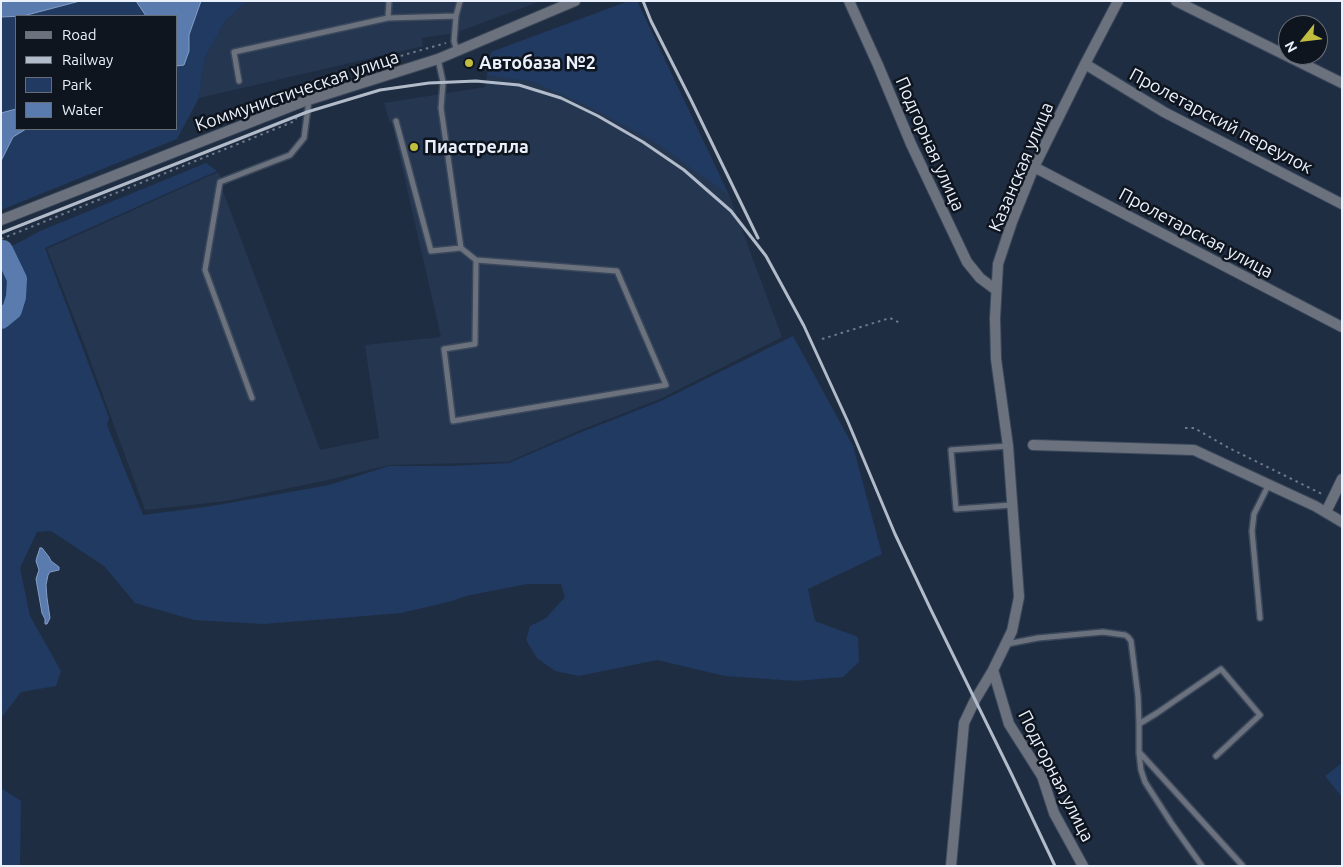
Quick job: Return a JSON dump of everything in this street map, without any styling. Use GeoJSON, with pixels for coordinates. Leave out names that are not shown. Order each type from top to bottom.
{"type":"FeatureCollection","features":[{"type":"Feature","properties":{"kind":"street","name":"Коммунистическая улица"},"geometry":{"type":"LineString","coordinates":[[1,220],[310,100],[438,59],[575,1]]}},
{"type":"Feature","properties":{"kind":"street","name":"Подгорная улица"},"geometry":{"type":"LineString","coordinates":[[849,1],[911,144],[967,262],[980,278],[996,290]]}},
{"type":"Feature","properties":{"kind":"street","name":"Казанская улица"},"geometry":{"type":"LineString","coordinates":[[951,866],[964,723],[1012,630],[1019,597],[1008,446],[996,359],[995,318],[998,264],[1034,167],[1118,1]]}},
{"type":"Feature","properties":{"kind":"street"},"geometry":{"type":"LineString","coordinates":[[1176,1],[1342,82]]}},
{"type":"Feature","properties":{"kind":"street","name":"Пролетарский переулок"},"geometry":{"type":"LineString","coordinates":[[1085,64],[1164,112],[1342,204]]}},
{"type":"Feature","properties":{"kind":"street","name":"Пролетарская улица"},"geometry":{"type":"LineString","coordinates":[[1034,167],[1342,327]]}},
{"type":"Feature","properties":{"kind":"street"},"geometry":{"type":"LineString","coordinates":[[1033,445],[1194,450],[1269,484],[1342,522]]}},
{"type":"Feature","properties":{"kind":"street"},"geometry":{"type":"LineString","coordinates":[[1326,512],[1342,479]]}},
{"type":"Feature","properties":{"kind":"street","name":"Подгорная улица"},"geometry":{"type":"LineString","coordinates":[[993,670],[1009,724],[1042,776],[1054,813],[1083,866]]}},
{"type":"Feature","properties":{"kind":"lane"},"geometry":{"type":"LineString","coordinates":[[388,18],[389,1]]}},
{"type":"Feature","properties":{"kind":"lane"},"geometry":{"type":"LineString","coordinates":[[457,51],[454,41],[456,16],[460,1]]}},
{"type":"Feature","properties":{"kind":"lane"},"geometry":{"type":"LineString","coordinates":[[239,81],[234,52],[388,18],[456,16]]}},
{"type":"Feature","properties":{"kind":"lane"},"geometry":{"type":"LineString","coordinates":[[438,59],[443,82],[441,108],[462,248],[476,260],[617,271],[666,385],[453,421],[444,349],[475,344],[476,260]]}},
{"type":"Feature","properties":{"kind":"lane"},"geometry":{"type":"LineString","coordinates":[[252,398],[205,270],[220,182],[290,155],[304,138],[310,100]]}},
{"type":"Feature","properties":{"kind":"lane"},"geometry":{"type":"LineString","coordinates":[[396,121],[431,251],[462,248]]}},
{"type":"Feature","properties":{"kind":"lane"},"geometry":{"type":"LineString","coordinates":[[1008,446],[951,450],[956,509],[1012,506]]}},
{"type":"Feature","properties":{"kind":"lane"},"geometry":{"type":"LineString","coordinates":[[1260,618],[1252,531],[1254,514],[1269,484]]}},
{"type":"Feature","properties":{"kind":"lane"},"geometry":{"type":"LineString","coordinates":[[1005,644],[1038,638],[1103,632],[1128,637],[1131,641],[1138,696],[1141,770],[1147,787],[1202,866]]}},
{"type":"Feature","properties":{"kind":"lane"},"geometry":{"type":"LineString","coordinates":[[1139,724],[1221,669],[1260,715],[1216,756]]}},
{"type":"Feature","properties":{"kind":"lane"},"geometry":{"type":"LineString","coordinates":[[1140,753],[1241,866]]}},
{"type":"Feature","properties":{"kind":"path"},"geometry":{"type":"LineString","coordinates":[[1,239],[295,121]]}},
{"type":"Feature","properties":{"kind":"path"},"geometry":{"type":"LineString","coordinates":[[822,339],[890,318],[900,323]]}},
{"type":"Feature","properties":{"kind":"path"},"geometry":{"type":"LineString","coordinates":[[1185,428],[1194,428],[1229,448],[1332,499]]}},
{"type":"Feature","properties":{"kind":"shaded area"},"geometry":{"type":"Polygon","coordinates":[[[247,1],[541,1],[455,33],[422,38],[423,46],[199,98],[205,57],[226,20],[247,1]]]}},
{"type":"Feature","properties":{"kind":"shaded area"},"geometry":{"type":"Polygon","coordinates":[[[629,1],[637,1],[729,195],[782,337],[660,399],[578,431],[508,462],[389,465],[226,501],[145,510],[47,249],[218,172],[224,183],[221,186],[320,450],[379,438],[365,345],[441,337],[392,123],[390,123],[384,103],[485,87],[491,52],[629,1]]]}},
{"type":"Feature","properties":{"kind":"green space"},"geometry":{"type":"Polygon","coordinates":[[[80,1],[136,1],[145,15],[27,15],[80,1]]]}},
{"type":"Feature","properties":{"kind":"green space"},"geometry":{"type":"Polygon","coordinates":[[[201,1],[247,1],[226,20],[205,57],[199,98],[177,139],[1,210],[1,161],[13,137],[24,130],[178,130],[178,65],[189,51],[189,35],[201,1]]]}},
{"type":"Feature","properties":{"kind":"green space"},"geometry":{"type":"Polygon","coordinates":[[[629,1],[637,1],[729,195],[655,142],[592,108],[534,82],[487,75],[491,52],[629,1]]]}},
{"type":"Feature","properties":{"kind":"green space"},"geometry":{"type":"Polygon","coordinates":[[[15,16],[15,109],[1,113],[1,17],[15,16]]]}},
{"type":"Feature","properties":{"kind":"green space"},"geometry":{"type":"Polygon","coordinates":[[[206,163],[217,171],[45,248],[109,418],[107,425],[143,515],[212,506],[329,485],[389,466],[450,466],[509,463],[661,401],[793,336],[853,446],[882,554],[808,589],[815,621],[858,637],[859,662],[843,677],[796,681],[725,676],[657,660],[579,676],[555,671],[537,658],[526,640],[530,626],[546,618],[565,597],[561,584],[527,584],[466,596],[401,613],[263,624],[194,620],[135,603],[104,566],[51,531],[37,532],[20,568],[30,616],[61,671],[56,686],[21,692],[1,718],[1,251],[40,231],[206,163]]]}},
{"type":"Feature","properties":{"kind":"green space"},"geometry":{"type":"Polygon","coordinates":[[[1342,763],[1342,797],[1325,776],[1342,763]]]}},
{"type":"Feature","properties":{"kind":"green space"},"geometry":{"type":"Polygon","coordinates":[[[1,788],[21,801],[20,866],[1,866],[1,788]]]}},
{"type":"Feature","properties":{"kind":"water"},"geometry":{"type":"Polygon","coordinates":[[[1,1],[80,1],[27,15],[1,17],[1,1]]]}},
{"type":"Feature","properties":{"kind":"water"},"geometry":{"type":"Polygon","coordinates":[[[136,1],[201,1],[189,35],[189,51],[184,65],[178,66],[178,15],[145,15],[136,1]]]}},
{"type":"Feature","properties":{"kind":"water"},"geometry":{"type":"Polygon","coordinates":[[[15,109],[15,130],[24,130],[13,137],[1,161],[1,113],[15,109]]]}},
{"type":"Feature","properties":{"kind":"water"},"geometry":{"type":"Polygon","coordinates":[[[40,548],[59,567],[59,570],[50,572],[48,575],[46,585],[50,618],[47,624],[45,624],[42,613],[36,579],[39,570],[36,561],[40,548]]]}},
{"type":"Feature","properties":{"kind":"waterway"},"geometry":{"type":"LineString","coordinates":[[1,319],[12,310],[16,297],[17,279],[3,250]]}},
{"type":"Feature","properties":{"kind":"railway"},"geometry":{"type":"LineString","coordinates":[[643,1],[651,21],[758,238]]}},
{"type":"Feature","properties":{"kind":"railway"},"geometry":{"type":"LineString","coordinates":[[1,233],[307,112],[380,90],[429,83],[476,81],[519,85],[561,98],[598,116],[643,142],[684,170],[731,211],[766,256],[804,326],[848,422],[895,534],[1055,866]]}},
{"type":"Feature","properties":{"kind":"place","name":"Автобаза №2"},"geometry":{"type":"Point","coordinates":[469,63]}},
{"type":"Feature","properties":{"kind":"place","name":"Пиастрелла"},"geometry":{"type":"Point","coordinates":[414,147]}}]}
